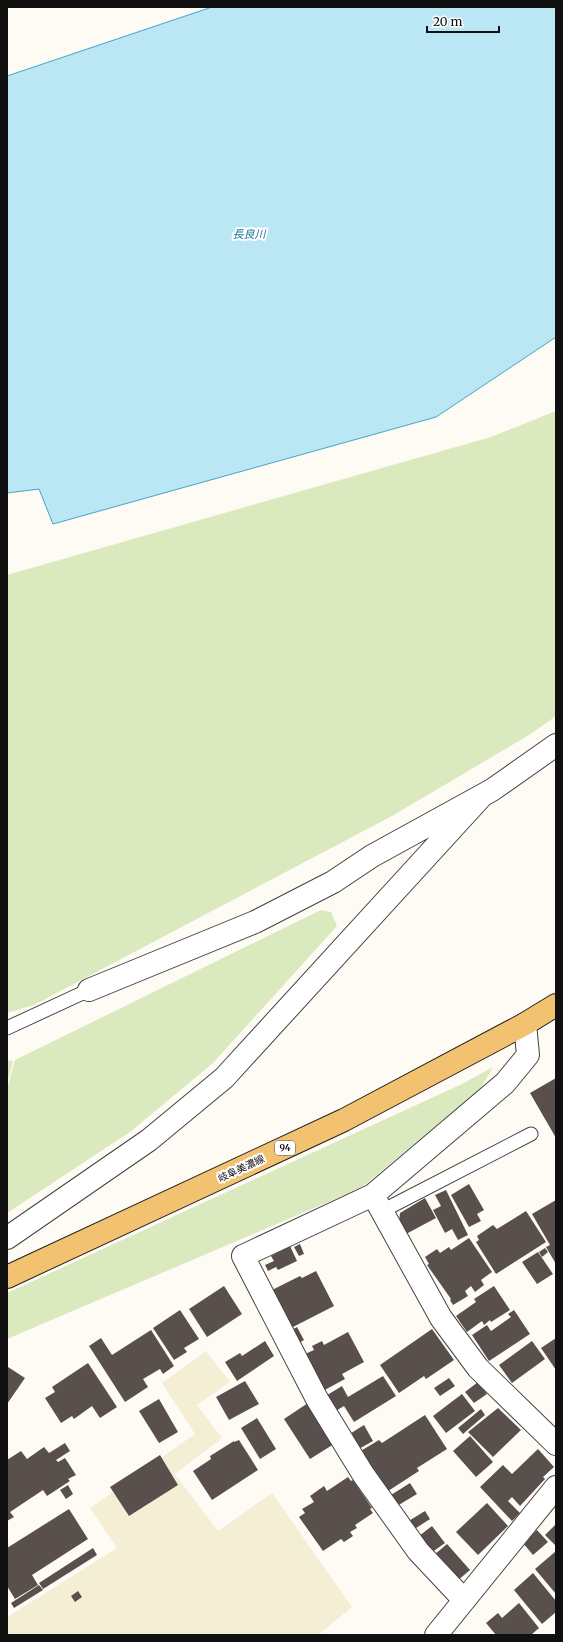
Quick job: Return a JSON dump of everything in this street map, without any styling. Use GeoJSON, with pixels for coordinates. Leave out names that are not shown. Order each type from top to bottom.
{"type":"FeatureCollection","features":[{"type":"Feature","properties":{"kind":"main road","name":"岐阜美濃線"},"geometry":{"type":"LineString","coordinates":[[7,1277],[344,1120],[525,1024],[556,1005]]}},
{"type":"Feature","properties":{"kind":"street"},"geometry":{"type":"LineString","coordinates":[[89,990],[255,922],[333,882],[372,856],[481,797],[511,778],[556,745]]}},
{"type":"Feature","properties":{"kind":"street"},"geometry":{"type":"LineString","coordinates":[[7,1238],[149,1140],[224,1078],[481,797]]}},
{"type":"Feature","properties":{"kind":"street"},"geometry":{"type":"LineString","coordinates":[[464,1600],[418,1551],[363,1474],[317,1399],[243,1256],[377,1203],[505,1083],[528,1055],[525,1024]]}},
{"type":"Feature","properties":{"kind":"street"},"geometry":{"type":"LineString","coordinates":[[377,1203],[441,1318],[478,1368],[556,1444]]}},
{"type":"Feature","properties":{"kind":"street"},"geometry":{"type":"LineString","coordinates":[[436,1635],[556,1487]]}},
{"type":"Feature","properties":{"kind":"lane"},"geometry":{"type":"LineString","coordinates":[[7,1028],[89,990]]}},
{"type":"Feature","properties":{"kind":"lane"},"geometry":{"type":"LineString","coordinates":[[377,1203],[531,1134]]}},
{"type":"Feature","properties":{"kind":"shaded area"},"geometry":{"type":"Polygon","coordinates":[[[206,1351],[230,1382],[197,1405],[222,1438],[175,1474],[218,1531],[272,1493],[352,1607],[318,1635],[7,1635],[7,1617],[117,1548],[90,1508],[195,1434],[162,1383],[206,1351]]]}},
{"type":"Feature","properties":{"kind":"green space"},"geometry":{"type":"Polygon","coordinates":[[[556,411],[556,716],[529,735],[392,816],[34,1005],[7,1013],[7,575],[491,437],[556,411]]]}},
{"type":"Feature","properties":{"kind":"green space"},"geometry":{"type":"Polygon","coordinates":[[[321,910],[331,912],[337,926],[213,1063],[130,1132],[7,1213],[7,1089],[15,1060],[321,910]]]}},
{"type":"Feature","properties":{"kind":"green space"},"geometry":{"type":"Polygon","coordinates":[[[7,1060],[13,1061],[7,1084],[7,1060]]]}},
{"type":"Feature","properties":{"kind":"green space"},"geometry":{"type":"Polygon","coordinates":[[[493,1067],[480,1089],[361,1188],[7,1339],[7,1293],[462,1084],[493,1067]]]}},
{"type":"Feature","properties":{"kind":"water","name":"長良川"},"geometry":{"type":"Polygon","coordinates":[[[212,7],[556,7],[556,337],[436,417],[53,524],[39,489],[7,493],[7,76],[212,7]]]}},
{"type":"Feature","properties":{"kind":"building"},"geometry":{"type":"Polygon","coordinates":[[[556,1078],[556,1138],[530,1093],[556,1078]]]}},
{"type":"Feature","properties":{"kind":"building"},"geometry":{"type":"Polygon","coordinates":[[[469,1184],[484,1210],[477,1214],[481,1221],[469,1227],[451,1195],[469,1184]]]}},
{"type":"Feature","properties":{"kind":"building"},"geometry":{"type":"Polygon","coordinates":[[[446,1190],[468,1235],[458,1240],[452,1229],[445,1233],[433,1210],[441,1206],[435,1195],[446,1190]]]}},
{"type":"Feature","properties":{"kind":"building"},"geometry":{"type":"Polygon","coordinates":[[[425,1198],[436,1218],[406,1234],[399,1222],[400,1213],[425,1198]]]}},
{"type":"Feature","properties":{"kind":"building"},"geometry":{"type":"Polygon","coordinates":[[[556,1200],[556,1264],[546,1247],[550,1245],[532,1214],[556,1200]]]}},
{"type":"Feature","properties":{"kind":"building"},"geometry":{"type":"Polygon","coordinates":[[[526,1211],[546,1242],[496,1274],[476,1242],[479,1240],[477,1236],[493,1225],[497,1229],[526,1211]]]}},
{"type":"Feature","properties":{"kind":"building"},"geometry":{"type":"Polygon","coordinates":[[[469,1238],[492,1272],[481,1280],[484,1285],[475,1292],[471,1286],[465,1291],[468,1296],[453,1305],[450,1300],[451,1299],[427,1265],[429,1264],[425,1257],[437,1249],[440,1253],[449,1247],[451,1250],[469,1238]]]}},
{"type":"Feature","properties":{"kind":"building"},"geometry":{"type":"Polygon","coordinates":[[[300,1244],[304,1254],[299,1256],[294,1247],[300,1244]]]}},
{"type":"Feature","properties":{"kind":"building"},"geometry":{"type":"Polygon","coordinates":[[[290,1246],[297,1261],[278,1270],[276,1267],[268,1271],[265,1265],[274,1261],[271,1256],[290,1246]]]}},
{"type":"Feature","properties":{"kind":"building"},"geometry":{"type":"Polygon","coordinates":[[[545,1248],[548,1252],[542,1257],[539,1252],[545,1248]]]}},
{"type":"Feature","properties":{"kind":"building"},"geometry":{"type":"Polygon","coordinates":[[[538,1252],[553,1274],[537,1284],[522,1262],[538,1252]]]}},
{"type":"Feature","properties":{"kind":"building"},"geometry":{"type":"Polygon","coordinates":[[[316,1271],[334,1306],[291,1328],[272,1290],[300,1276],[302,1278],[316,1271]]]}},
{"type":"Feature","properties":{"kind":"building"},"geometry":{"type":"Polygon","coordinates":[[[224,1286],[242,1314],[207,1337],[189,1309],[224,1286]]]}},
{"type":"Feature","properties":{"kind":"building"},"geometry":{"type":"Polygon","coordinates":[[[494,1286],[510,1310],[491,1322],[490,1320],[484,1325],[482,1321],[467,1332],[456,1316],[476,1302],[474,1299],[494,1286]]]}},
{"type":"Feature","properties":{"kind":"building"},"geometry":{"type":"Polygon","coordinates":[[[180,1310],[199,1339],[184,1348],[187,1352],[174,1360],[153,1328],[180,1310]]]}},
{"type":"Feature","properties":{"kind":"building"},"geometry":{"type":"Polygon","coordinates":[[[514,1310],[530,1334],[489,1361],[472,1335],[487,1325],[491,1331],[511,1317],[508,1314],[514,1310]]]}},
{"type":"Feature","properties":{"kind":"building"},"geometry":{"type":"Polygon","coordinates":[[[297,1327],[304,1340],[299,1343],[292,1330],[297,1327]]]}},
{"type":"Feature","properties":{"kind":"building"},"geometry":{"type":"Polygon","coordinates":[[[432,1329],[454,1360],[426,1379],[424,1376],[399,1393],[380,1365],[432,1329]]]}},
{"type":"Feature","properties":{"kind":"building"},"geometry":{"type":"Polygon","coordinates":[[[151,1330],[174,1366],[163,1374],[160,1369],[143,1379],[148,1387],[125,1402],[89,1346],[101,1338],[112,1355],[151,1330]]]}},
{"type":"Feature","properties":{"kind":"building"},"geometry":{"type":"Polygon","coordinates":[[[348,1332],[364,1362],[342,1374],[345,1379],[321,1392],[303,1355],[314,1350],[312,1346],[322,1341],[324,1345],[348,1332]]]}},
{"type":"Feature","properties":{"kind":"building"},"geometry":{"type":"Polygon","coordinates":[[[556,1338],[556,1370],[541,1348],[556,1338]]]}},
{"type":"Feature","properties":{"kind":"building"},"geometry":{"type":"Polygon","coordinates":[[[265,1341],[274,1356],[237,1381],[225,1362],[240,1353],[242,1356],[265,1341]]]}},
{"type":"Feature","properties":{"kind":"building"},"geometry":{"type":"Polygon","coordinates":[[[532,1341],[545,1359],[512,1383],[499,1365],[532,1341]]]}},
{"type":"Feature","properties":{"kind":"building"},"geometry":{"type":"Polygon","coordinates":[[[88,1363],[117,1407],[100,1418],[92,1406],[74,1419],[72,1416],[61,1423],[45,1398],[55,1392],[52,1387],[88,1363]]]}},
{"type":"Feature","properties":{"kind":"building"},"geometry":{"type":"Polygon","coordinates":[[[8,1367],[25,1378],[7,1404],[7,1368],[8,1367]]]}},
{"type":"Feature","properties":{"kind":"building"},"geometry":{"type":"Polygon","coordinates":[[[383,1376],[396,1396],[354,1422],[344,1406],[334,1412],[324,1397],[342,1386],[348,1397],[383,1376]]]}},
{"type":"Feature","properties":{"kind":"building"},"geometry":{"type":"Polygon","coordinates":[[[449,1378],[455,1386],[440,1396],[434,1388],[449,1378]]]}},
{"type":"Feature","properties":{"kind":"building"},"geometry":{"type":"Polygon","coordinates":[[[245,1381],[259,1404],[229,1420],[216,1397],[245,1381]]]}},
{"type":"Feature","properties":{"kind":"building"},"geometry":{"type":"Polygon","coordinates":[[[478,1382],[487,1394],[474,1403],[465,1392],[478,1382]]]}},
{"type":"Feature","properties":{"kind":"building"},"geometry":{"type":"Polygon","coordinates":[[[462,1394],[475,1411],[446,1433],[433,1416],[462,1394]]]}},
{"type":"Feature","properties":{"kind":"building"},"geometry":{"type":"Polygon","coordinates":[[[159,1399],[178,1432],[159,1443],[139,1411],[159,1399]]]}},
{"type":"Feature","properties":{"kind":"building"},"geometry":{"type":"Polygon","coordinates":[[[308,1403],[334,1444],[310,1459],[284,1419],[308,1403]]]}},
{"type":"Feature","properties":{"kind":"building"},"geometry":{"type":"Polygon","coordinates":[[[498,1408],[521,1430],[493,1457],[468,1432],[498,1408]]]}},
{"type":"Feature","properties":{"kind":"building"},"geometry":{"type":"Polygon","coordinates":[[[481,1409],[485,1415],[463,1434],[458,1428],[481,1409]]]}},
{"type":"Feature","properties":{"kind":"building"},"geometry":{"type":"Polygon","coordinates":[[[425,1415],[447,1449],[417,1468],[419,1471],[385,1493],[359,1452],[379,1440],[382,1443],[425,1415]]]}},
{"type":"Feature","properties":{"kind":"building"},"geometry":{"type":"Polygon","coordinates":[[[257,1418],[276,1449],[260,1459],[241,1428],[257,1418]]]}},
{"type":"Feature","properties":{"kind":"building"},"geometry":{"type":"Polygon","coordinates":[[[364,1425],[373,1441],[357,1450],[348,1435],[364,1425]]]}},
{"type":"Feature","properties":{"kind":"building"},"geometry":{"type":"Polygon","coordinates":[[[470,1436],[493,1462],[476,1477],[453,1451],[470,1436]]]}},
{"type":"Feature","properties":{"kind":"building"},"geometry":{"type":"Polygon","coordinates":[[[239,1440],[258,1470],[212,1500],[193,1471],[211,1459],[210,1456],[234,1441],[239,1440]]]}},
{"type":"Feature","properties":{"kind":"building"},"geometry":{"type":"Polygon","coordinates":[[[65,1443],[70,1451],[56,1460],[58,1462],[65,1458],[76,1475],[68,1479],[70,1481],[47,1496],[43,1490],[10,1512],[14,1517],[7,1521],[7,1460],[21,1451],[27,1459],[44,1447],[49,1453],[65,1443]]]}},
{"type":"Feature","properties":{"kind":"building"},"geometry":{"type":"Polygon","coordinates":[[[538,1449],[554,1467],[543,1477],[545,1479],[520,1506],[512,1497],[508,1501],[520,1513],[512,1521],[480,1487],[503,1465],[512,1474],[538,1449]]]}},
{"type":"Feature","properties":{"kind":"building"},"geometry":{"type":"Polygon","coordinates":[[[160,1455],[178,1485],[129,1516],[110,1487],[160,1455]]]}},
{"type":"Feature","properties":{"kind":"building"},"geometry":{"type":"Polygon","coordinates":[[[348,1477],[351,1481],[353,1480],[372,1508],[370,1509],[373,1513],[355,1525],[357,1528],[350,1532],[353,1536],[344,1542],[341,1539],[323,1551],[299,1517],[305,1513],[302,1509],[314,1502],[310,1496],[324,1486],[327,1491],[348,1477]]]}},
{"type":"Feature","properties":{"kind":"building"},"geometry":{"type":"Polygon","coordinates":[[[410,1483],[417,1494],[397,1506],[391,1495],[410,1483]]]}},
{"type":"Feature","properties":{"kind":"building"},"geometry":{"type":"Polygon","coordinates":[[[68,1485],[73,1494],[66,1499],[60,1490],[68,1485]]]}},
{"type":"Feature","properties":{"kind":"building"},"geometry":{"type":"Polygon","coordinates":[[[487,1503],[508,1526],[478,1555],[456,1532],[487,1503]]]}},
{"type":"Feature","properties":{"kind":"building"},"geometry":{"type":"Polygon","coordinates":[[[69,1509],[88,1539],[32,1575],[38,1585],[15,1599],[7,1586],[7,1548],[69,1509]]]}},
{"type":"Feature","properties":{"kind":"building"},"geometry":{"type":"Polygon","coordinates":[[[425,1511],[430,1519],[413,1530],[407,1522],[425,1511]]]}},
{"type":"Feature","properties":{"kind":"building"},"geometry":{"type":"Polygon","coordinates":[[[556,1524],[556,1546],[545,1535],[556,1524]]]}},
{"type":"Feature","properties":{"kind":"building"},"geometry":{"type":"Polygon","coordinates":[[[432,1526],[445,1543],[431,1553],[419,1536],[432,1526]]]}},
{"type":"Feature","properties":{"kind":"building"},"geometry":{"type":"Polygon","coordinates":[[[537,1530],[548,1542],[533,1555],[523,1543],[537,1530]]]}},
{"type":"Feature","properties":{"kind":"building"},"geometry":{"type":"Polygon","coordinates":[[[447,1544],[470,1570],[457,1581],[434,1555],[447,1544]]]}},
{"type":"Feature","properties":{"kind":"building"},"geometry":{"type":"Polygon","coordinates":[[[93,1548],[97,1555],[43,1589],[39,1583],[93,1548]]]}},
{"type":"Feature","properties":{"kind":"building"},"geometry":{"type":"Polygon","coordinates":[[[556,1551],[556,1594],[535,1569],[556,1551]]]}},
{"type":"Feature","properties":{"kind":"building"},"geometry":{"type":"Polygon","coordinates":[[[533,1573],[556,1601],[556,1612],[542,1624],[514,1590],[533,1573]]]}},
{"type":"Feature","properties":{"kind":"building"},"geometry":{"type":"Polygon","coordinates":[[[39,1585],[43,1590],[14,1608],[11,1603],[39,1585]]]}},
{"type":"Feature","properties":{"kind":"building"},"geometry":{"type":"Polygon","coordinates":[[[78,1591],[82,1597],[75,1602],[71,1596],[78,1591]]]}},
{"type":"Feature","properties":{"kind":"building"},"geometry":{"type":"Polygon","coordinates":[[[519,1603],[539,1628],[531,1635],[496,1635],[486,1623],[498,1613],[502,1618],[519,1603]]]}}]}
